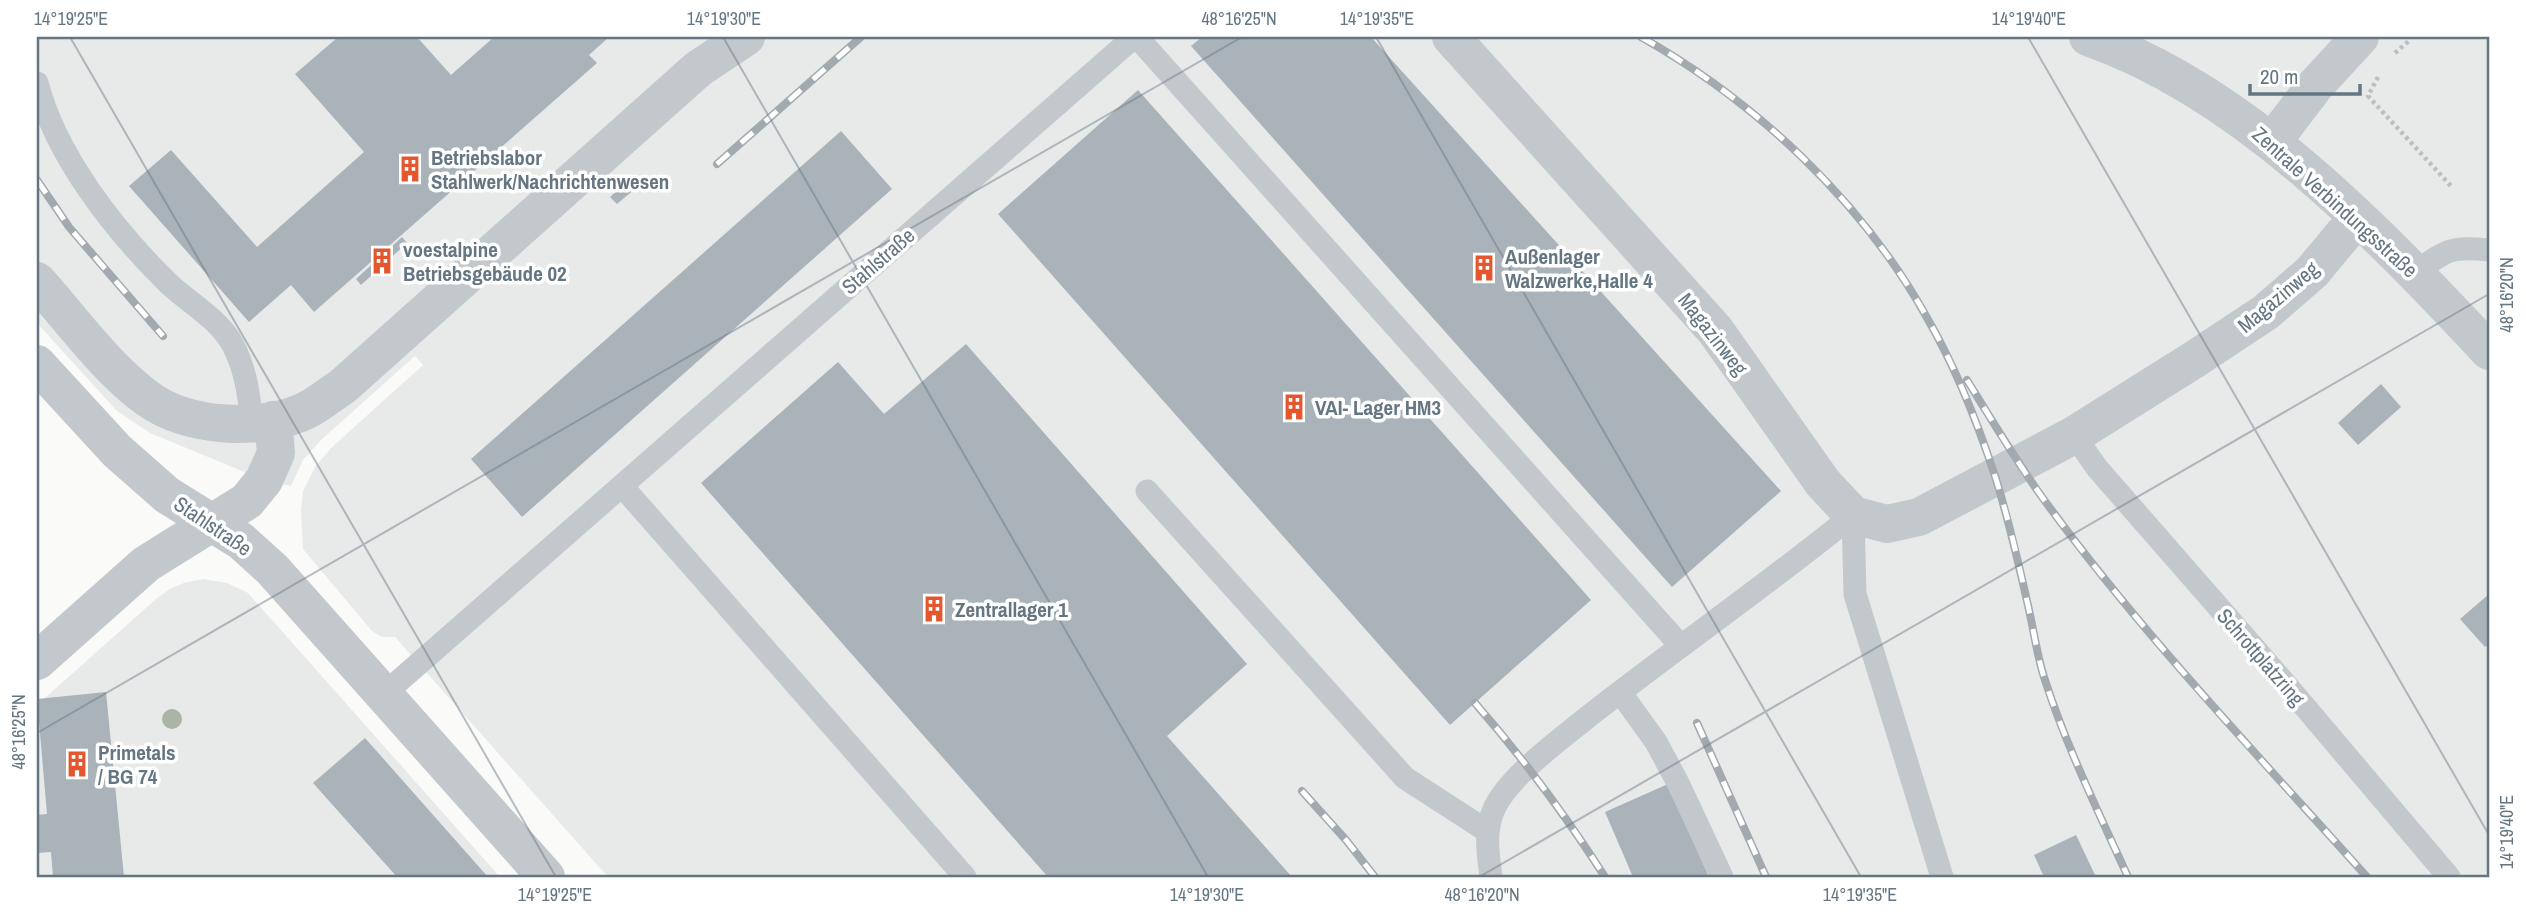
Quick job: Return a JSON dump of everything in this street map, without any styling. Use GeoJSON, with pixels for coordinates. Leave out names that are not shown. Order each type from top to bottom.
{"type":"FeatureCollection","features":[{"type":"Feature","properties":{"kind":"street"},"geometry":{"type":"LineString","coordinates":[[37,281],[121,376],[149,400],[185,417],[222,424],[263,421],[306,410],[343,386],[680,84],[746,37]]}},
{"type":"Feature","properties":{"kind":"street","name":"Magazinweg"},"geometry":{"type":"LineString","coordinates":[[1451,37],[1715,330],[1823,483],[1853,515],[1887,524],[1919,517],[2074,435],[2266,312],[2312,272],[2357,218]]}},
{"type":"Feature","properties":{"kind":"street","name":"Zentrale Verbindungsstraße"},"geometry":{"type":"LineString","coordinates":[[2088,37],[2115,46],[2166,72],[2273,141],[2415,273],[2489,351]]}},
{"type":"Feature","properties":{"kind":"street"},"geometry":{"type":"LineString","coordinates":[[2273,141],[2314,87],[2374,49]]}},
{"type":"Feature","properties":{"kind":"street","name":"Stahlstraße"},"geometry":{"type":"LineString","coordinates":[[37,364],[117,452],[167,495],[241,541],[272,569],[546,877]]}},
{"type":"Feature","properties":{"kind":"street"},"geometry":{"type":"LineString","coordinates":[[37,661],[146,564],[247,500],[264,480],[276,453],[263,421]]}},
{"type":"Feature","properties":{"kind":"lane"},"geometry":{"type":"LineString","coordinates":[[1136,37],[1680,645]]}},
{"type":"Feature","properties":{"kind":"lane","name":"Stahlstraße"},"geometry":{"type":"LineString","coordinates":[[384,694],[1136,37]]}},
{"type":"Feature","properties":{"kind":"lane"},"geometry":{"type":"LineString","coordinates":[[37,83],[53,129],[103,208],[138,252],[169,284],[220,327],[232,343],[248,390],[263,421]]}},
{"type":"Feature","properties":{"kind":"lane"},"geometry":{"type":"LineString","coordinates":[[2415,273],[2442,253],[2461,247],[2489,250]]}},
{"type":"Feature","properties":{"kind":"lane","name":"Schrottplatzring"},"geometry":{"type":"LineString","coordinates":[[2074,435],[2097,468],[2449,877]]}},
{"type":"Feature","properties":{"kind":"lane"},"geometry":{"type":"LineString","coordinates":[[622,486],[965,877]]}},
{"type":"Feature","properties":{"kind":"lane"},"geometry":{"type":"LineString","coordinates":[[1147,491],[1405,778],[1487,831]]}},
{"type":"Feature","properties":{"kind":"lane"},"geometry":{"type":"LineString","coordinates":[[1491,877],[1487,831],[1494,808],[1509,786],[1620,692],[1853,515]]}},
{"type":"Feature","properties":{"kind":"lane"},"geometry":{"type":"LineString","coordinates":[[1853,515],[1855,594],[1942,877]]}},
{"type":"Feature","properties":{"kind":"lane"},"geometry":{"type":"LineString","coordinates":[[1620,692],[1656,741],[1722,877]]}},
{"type":"Feature","properties":{"kind":"path"},"geometry":{"type":"LineString","coordinates":[[2374,49],[2410,40]]}},
{"type":"Feature","properties":{"kind":"path"},"geometry":{"type":"LineString","coordinates":[[2382,68],[2368,96],[2451,186]]}},
{"type":"Feature","properties":{"kind":"shaded area"},"geometry":{"type":"Polygon","coordinates":[[[37,37],[2489,37],[2489,877],[608,877],[395,637],[382,637],[372,631],[303,549],[303,491],[315,467],[331,448],[423,365],[415,356],[322,439],[303,460],[291,486],[264,480],[150,433],[117,411],[37,323],[37,37]]]}},
{"type":"Feature","properties":{"kind":"shaded area"},"geometry":{"type":"Polygon","coordinates":[[[203,579],[227,583],[248,593],[500,877],[37,877],[37,705],[156,599],[184,583],[203,579]]]}},
{"type":"Feature","properties":{"kind":"building","name":"Betriebslabor Stahlwerk/Nachrichtenwesen"},"geometry":{"type":"Polygon","coordinates":[[[338,37],[417,37],[451,75],[494,37],[609,37],[589,55],[597,63],[314,312],[291,285],[249,322],[129,186],[171,150],[257,247],[364,152],[295,74],[338,37]]]}},
{"type":"Feature","properties":{"kind":"building","name":"Außenlager Walzwerke,Halle 4"},"geometry":{"type":"Polygon","coordinates":[[[1202,37],[1371,37],[1781,491],[1672,587],[1191,46],[1202,37]]]}},
{"type":"Feature","properties":{"kind":"building","name":"VAI- Lager HM3"},"geometry":{"type":"Polygon","coordinates":[[[1138,90],[1591,600],[1450,725],[998,214],[1138,90]]]}},
{"type":"Feature","properties":{"kind":"building"},"geometry":{"type":"Polygon","coordinates":[[[841,131],[892,189],[522,517],[471,459],[841,131]]]}},
{"type":"Feature","properties":{"kind":"building","name":"voestalpine Betriebsgebäude 02"},"geometry":{"type":"Polygon","coordinates":[[[629,180],[636,188],[617,204],[610,197],[629,180]]]}},
{"type":"Feature","properties":{"kind":"building","name":"voestalpine Betriebsgebäude 02"},"geometry":{"type":"Polygon","coordinates":[[[402,237],[407,243],[361,285],[356,279],[402,237]]]}},
{"type":"Feature","properties":{"kind":"building","name":"Zentrallager 1"},"geometry":{"type":"Polygon","coordinates":[[[966,344],[1247,664],[1167,736],[1292,877],[1048,877],[701,483],[838,362],[884,414],[966,344]]]}},
{"type":"Feature","properties":{"kind":"building"},"geometry":{"type":"Polygon","coordinates":[[[2381,384],[2401,407],[2358,445],[2338,423],[2381,384]]]}},
{"type":"Feature","properties":{"kind":"building"},"geometry":{"type":"Polygon","coordinates":[[[2489,594],[2489,644],[2485,647],[2460,619],[2489,594]]]}},
{"type":"Feature","properties":{"kind":"building","name":"Primetals / BG 74"},"geometry":{"type":"Polygon","coordinates":[[[106,692],[124,877],[53,877],[51,852],[37,853],[37,815],[47,814],[37,699],[106,692]]]}},
{"type":"Feature","properties":{"kind":"building"},"geometry":{"type":"Polygon","coordinates":[[[365,738],[488,877],[397,877],[313,783],[365,738]]]}},
{"type":"Feature","properties":{"kind":"building"},"geometry":{"type":"Polygon","coordinates":[[[1668,784],[1709,877],[1633,877],[1605,812],[1668,784]]]}},
{"type":"Feature","properties":{"kind":"building"},"geometry":{"type":"Polygon","coordinates":[[[2076,835],[2096,877],[2044,877],[2034,855],[2076,835]]]}},
{"type":"Feature","properties":{"kind":"railway"},"geometry":{"type":"LineString","coordinates":[[717,164],[861,37]]}},
{"type":"Feature","properties":{"kind":"railway"},"geometry":{"type":"LineString","coordinates":[[1641,37],[1725,91],[1802,157],[1838,194],[1870,233],[1926,316],[1965,394],[1995,476],[2039,660],[2062,728],[2128,877]]}},
{"type":"Feature","properties":{"kind":"railway"},"geometry":{"type":"LineString","coordinates":[[37,180],[69,227],[163,336]]}},
{"type":"Feature","properties":{"kind":"railway"},"geometry":{"type":"LineString","coordinates":[[1967,380],[2042,497],[2119,596],[2200,691],[2367,877]]}},
{"type":"Feature","properties":{"kind":"railway"},"geometry":{"type":"LineString","coordinates":[[1475,703],[1543,788],[1605,877]]}},
{"type":"Feature","properties":{"kind":"railway"},"geometry":{"type":"LineString","coordinates":[[1697,723],[1766,877]]}},
{"type":"Feature","properties":{"kind":"railway"},"geometry":{"type":"LineString","coordinates":[[1302,791],[1375,877]]}},
{"type":"Feature","properties":{"kind":"place","name":"Betriebslabor Stahlwerk/Nachrichtenwesen"},"geometry":{"type":"Point","coordinates":[410,169]}},
{"type":"Feature","properties":{"kind":"place","name":"voestalpine Betriebsgebäude 02"},"geometry":{"type":"Point","coordinates":[382,261]}},
{"type":"Feature","properties":{"kind":"place","name":"Außenlager Walzwerke,Halle 4"},"geometry":{"type":"Point","coordinates":[1484,268]}},
{"type":"Feature","properties":{"kind":"place","name":"VAI- Lager HM3"},"geometry":{"type":"Point","coordinates":[1294,407]}},
{"type":"Feature","properties":{"kind":"place","name":"Zentrallager 1"},"geometry":{"type":"Point","coordinates":[934,609]}},
{"type":"Feature","properties":{"kind":"place","name":"Primetals / BG 74"},"geometry":{"type":"Point","coordinates":[77,764]}}]}
